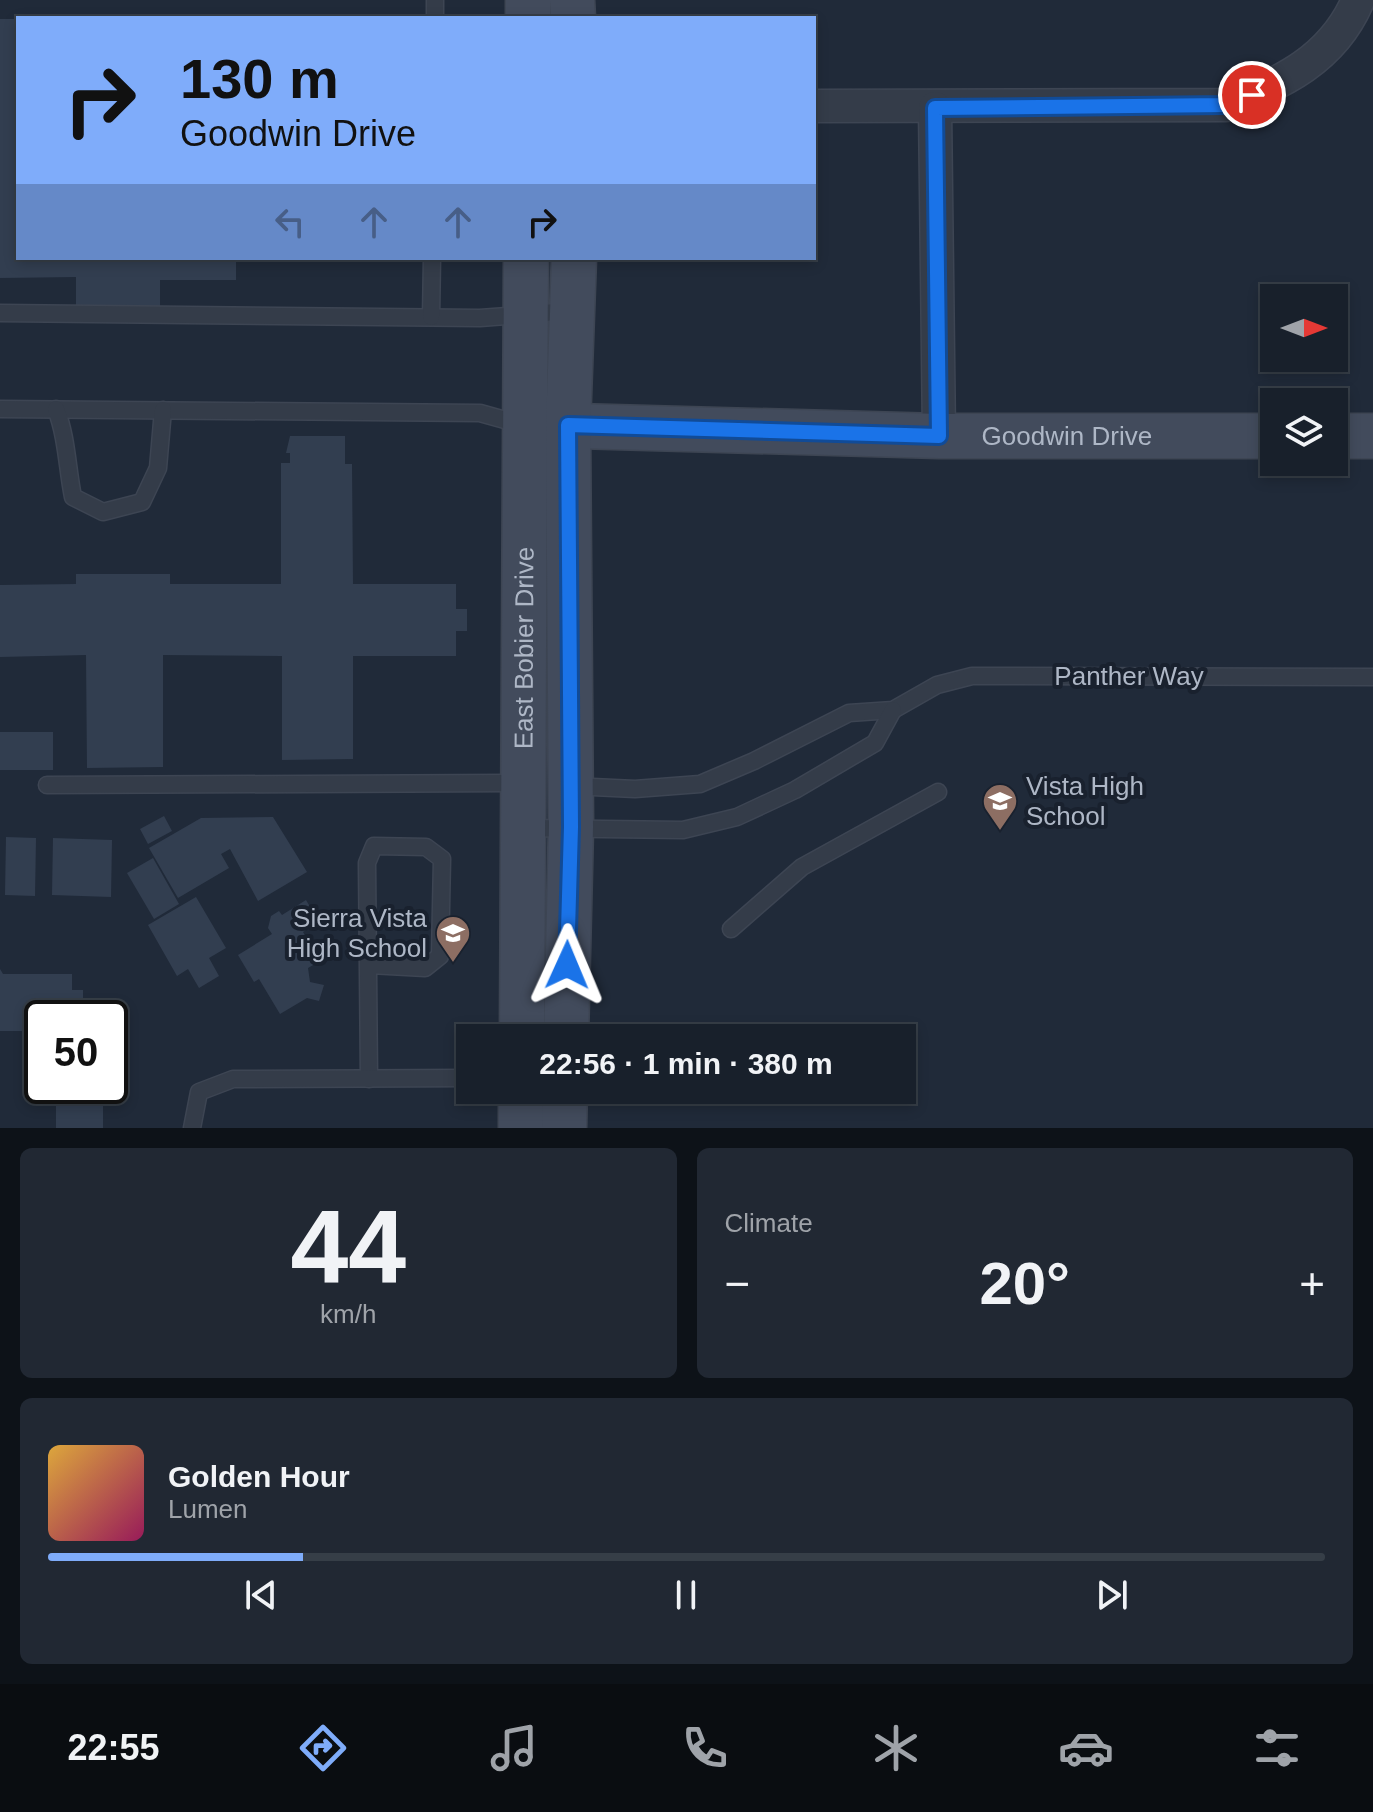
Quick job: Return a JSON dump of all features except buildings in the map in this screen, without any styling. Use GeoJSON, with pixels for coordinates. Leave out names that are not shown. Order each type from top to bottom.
{"type":"FeatureCollection","features":[{"type":"Feature","properties":{"kind":"main road","name":"East Bobier Drive"},"geometry":{"type":"LineString","coordinates":[[526,260],[525,425],[565,1024]]}},
{"type":"Feature","properties":{"kind":"main road","name":"East Bobier Drive"},"geometry":{"type":"LineString","coordinates":[[522,1024],[522,828],[552,793],[574,260]]}},
{"type":"Feature","properties":{"kind":"main road","name":"Goodwin Drive"},"geometry":{"type":"LineString","coordinates":[[525,425],[939,436],[1260,436]]}},
{"type":"Feature","properties":{"kind":"main road"},"geometry":{"type":"LineString","coordinates":[[1348,436],[1373,436]]}},
{"type":"Feature","properties":{"kind":"main road"},"geometry":{"type":"LineString","coordinates":[[521,1104],[521,1128]]}},
{"type":"Feature","properties":{"kind":"main road"},"geometry":{"type":"LineString","coordinates":[[564,1128],[565,1104]]}},
{"type":"Feature","properties":{"kind":"street"},"geometry":{"type":"LineString","coordinates":[[816,106],[1226,105],[1279,85],[1331,45],[1350,19],[1358,0]]}},
{"type":"Feature","properties":{"kind":"street"},"geometry":{"type":"LineString","coordinates":[[935,108],[939,436]]}},
{"type":"Feature","properties":{"kind":"lane"},"geometry":{"type":"LineString","coordinates":[[431,317],[432,260]]}},
{"type":"Feature","properties":{"kind":"lane"},"geometry":{"type":"LineString","coordinates":[[0,313],[431,317],[525,315],[574,310]]}},
{"type":"Feature","properties":{"kind":"lane"},"geometry":{"type":"LineString","coordinates":[[0,409],[480,413],[525,425]]}},
{"type":"Feature","properties":{"kind":"lane"},"geometry":{"type":"LineString","coordinates":[[56,409],[65,433],[73,497],[103,512],[142,502],[158,468],[163,410]]}},
{"type":"Feature","properties":{"kind":"lane","name":"Panther Way"},"geometry":{"type":"LineString","coordinates":[[552,793],[700,784],[849,713],[893,710],[937,685],[972,676],[1373,677]]}},
{"type":"Feature","properties":{"kind":"lane","name":"Panther Way"},"geometry":{"type":"LineString","coordinates":[[552,793],[683,830],[737,817],[795,790],[875,743],[893,710]]}},
{"type":"Feature","properties":{"kind":"lane"},"geometry":{"type":"LineString","coordinates":[[47,785],[552,793]]}},
{"type":"Feature","properties":{"kind":"lane"},"geometry":{"type":"LineString","coordinates":[[731,929],[802,867],[938,792]]}},
{"type":"Feature","properties":{"kind":"lane"},"geometry":{"type":"LineString","coordinates":[[369,1079],[367,863],[374,846],[426,847],[442,859],[440,956],[425,968],[370,965]]}},
{"type":"Feature","properties":{"kind":"lane"},"geometry":{"type":"LineString","coordinates":[[192,1128],[199,1092],[233,1079],[456,1078]]}},
{"type":"Feature","properties":{"kind":"place","name":"Vista High School"},"geometry":{"type":"Point","coordinates":[1000,832]}},
{"type":"Feature","properties":{"kind":"place","name":"Sierra Vista High School"},"geometry":{"type":"Point","coordinates":[453,964]}},
{"type":"Feature","properties":{"kind":"route"},"geometry":{"type":"LineString","coordinates":[[567,965],[571,827],[568,425],[939,436],[935,108],[1226,105],[1252,95]]}}]}
